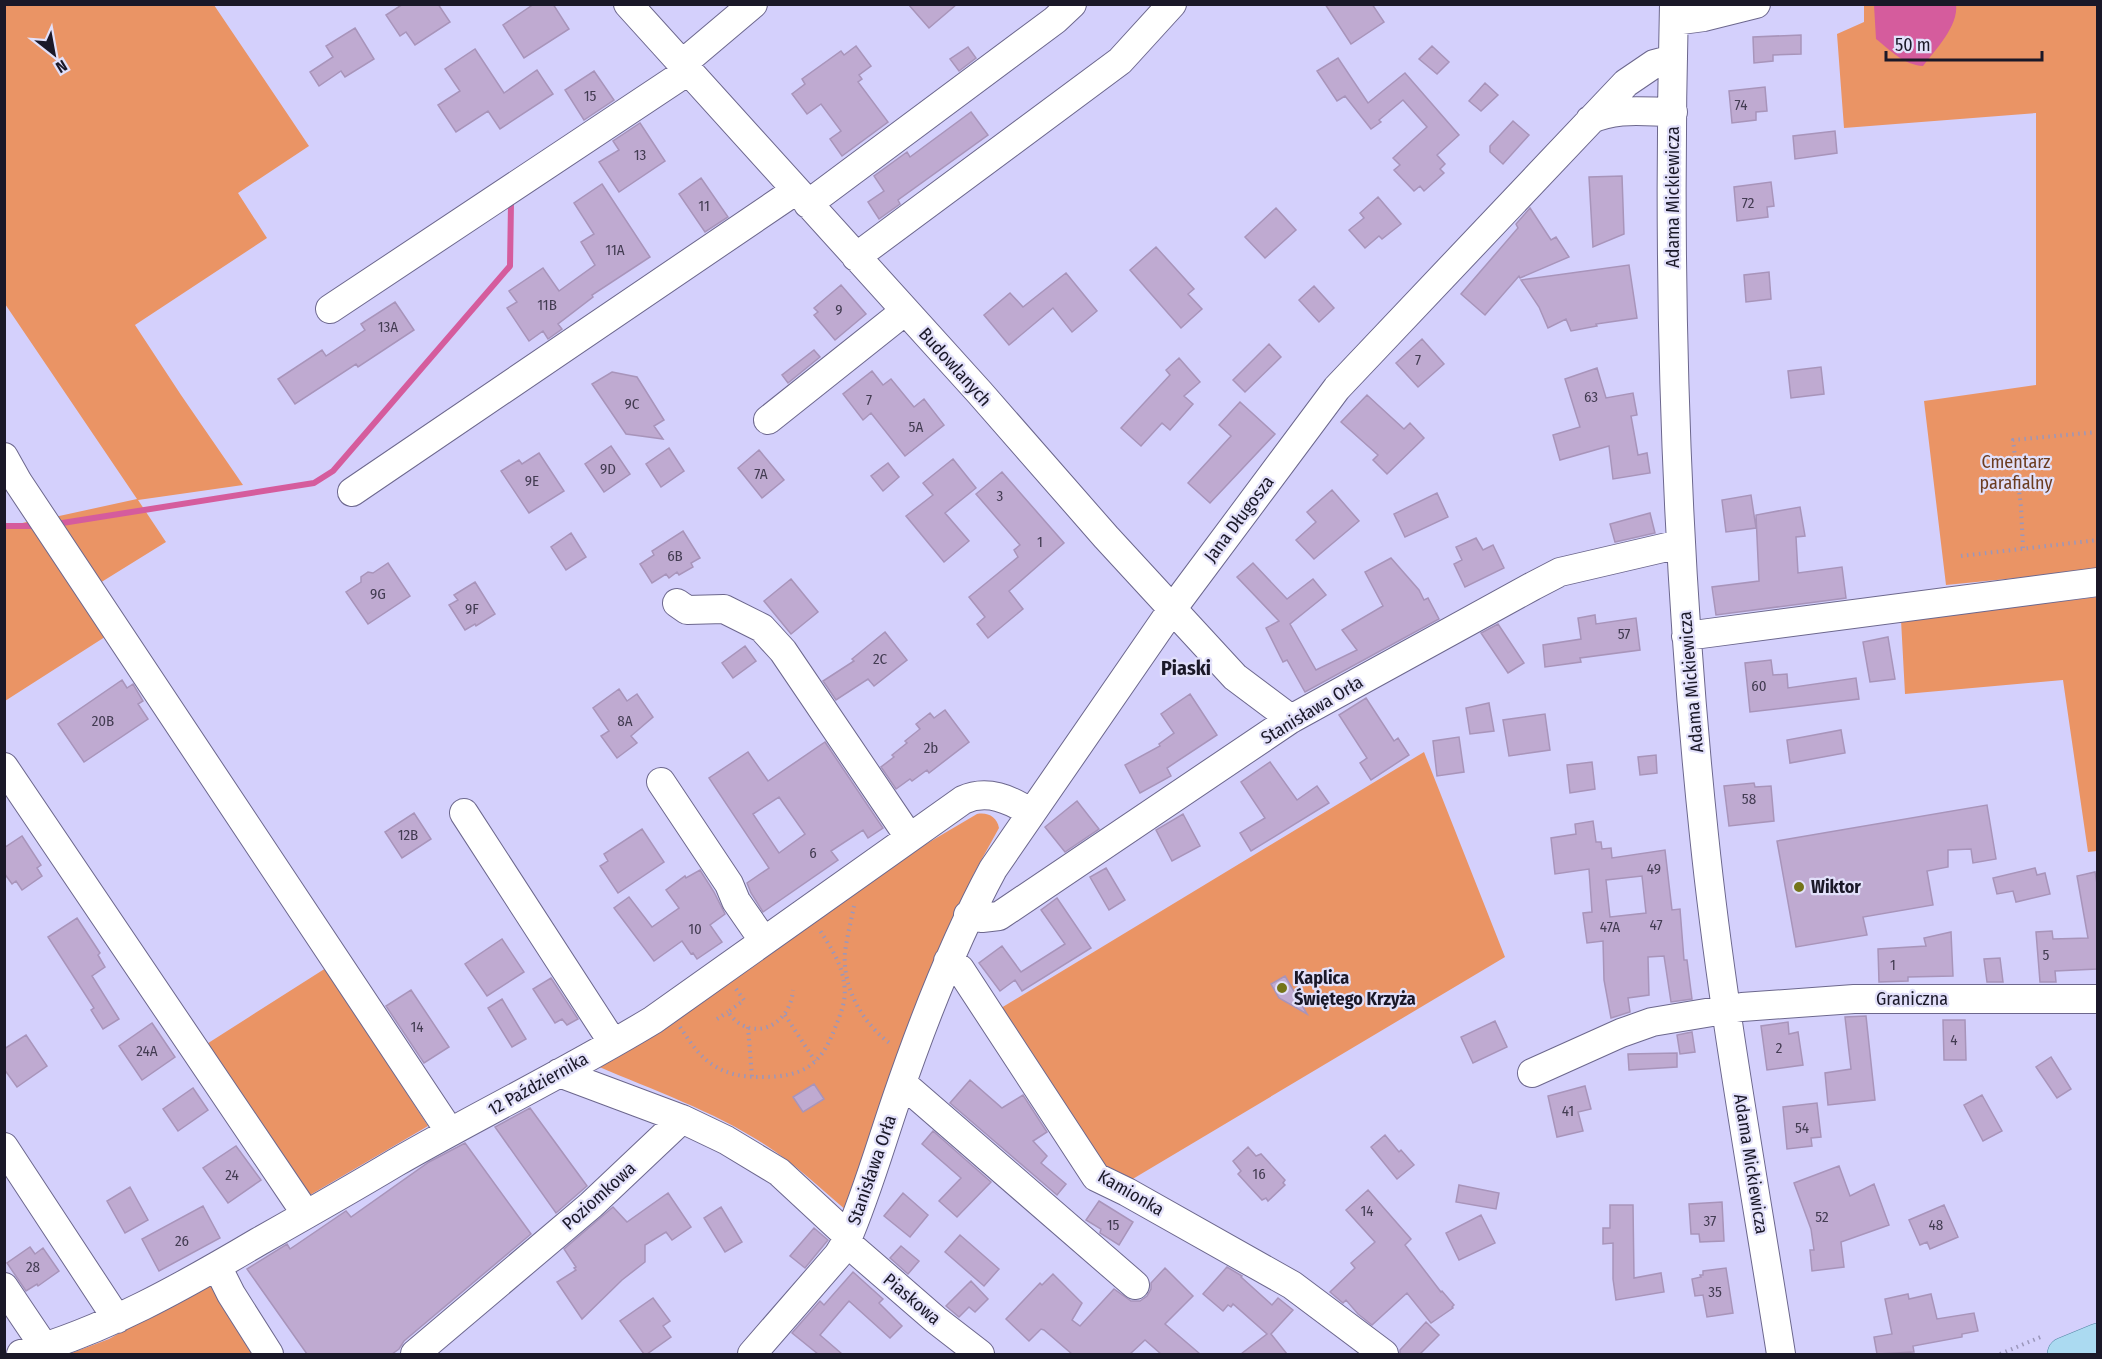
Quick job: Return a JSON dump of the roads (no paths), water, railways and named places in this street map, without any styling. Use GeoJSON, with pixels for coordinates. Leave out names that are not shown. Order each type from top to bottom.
{"type":"FeatureCollection","features":[{"type":"Feature","properties":{"kind":"main road"},"geometry":{"type":"LineString","coordinates":[[2064,1354],[2097,1340]]}},
{"type":"Feature","properties":{"kind":"street","name":"Budowlanych"},"geometry":{"type":"LineString","coordinates":[[628,4],[1106,537],[1235,677],[1291,719]]}},
{"type":"Feature","properties":{"kind":"street"},"geometry":{"type":"LineString","coordinates":[[330,309],[685,67],[753,4]]}},
{"type":"Feature","properties":{"kind":"street"},"geometry":{"type":"LineString","coordinates":[[352,492],[801,198],[1055,20],[1072,4]]}},
{"type":"Feature","properties":{"kind":"street"},"geometry":{"type":"LineString","coordinates":[[856,258],[1120,61],[1172,4]]}},
{"type":"Feature","properties":{"kind":"street"},"geometry":{"type":"LineString","coordinates":[[1674,13],[1704,16],[1756,4]]}},
{"type":"Feature","properties":{"kind":"street","name":"Adama Mickiewicza"},"geometry":{"type":"LineString","coordinates":[[1674,13],[1673,333],[1680,544],[1686,636],[1704,837],[1727,1010],[1781,1354]]}},
{"type":"Feature","properties":{"kind":"street","name":"Jana Długosza"},"geometry":{"type":"LineString","coordinates":[[948,961],[993,869],[1031,813],[1173,609],[1337,388],[1626,83],[1654,64],[1673,59]]}},
{"type":"Feature","properties":{"kind":"street","name":"Jana Długosza"},"geometry":{"type":"LineString","coordinates":[[1588,121],[1600,115],[1620,111],[1673,112]]}},
{"type":"Feature","properties":{"kind":"street"},"geometry":{"type":"LineString","coordinates":[[768,420],[905,311]]}},
{"type":"Feature","properties":{"kind":"street"},"geometry":{"type":"LineString","coordinates":[[4,457],[18,482],[450,1132]]}},
{"type":"Feature","properties":{"kind":"street","name":"Stanisława Orła"},"geometry":{"type":"LineString","coordinates":[[969,915],[982,918],[999,916],[1291,719],[1533,585],[1560,572],[1680,544]]}},
{"type":"Feature","properties":{"kind":"street"},"geometry":{"type":"LineString","coordinates":[[1686,636],[2097,582]]}},
{"type":"Feature","properties":{"kind":"street"},"geometry":{"type":"LineString","coordinates":[[677,603],[687,610],[724,609],[762,628],[783,651],[909,837]]}},
{"type":"Feature","properties":{"kind":"street"},"geometry":{"type":"LineString","coordinates":[[4,767],[306,1214]]}},
{"type":"Feature","properties":{"kind":"street"},"geometry":{"type":"LineString","coordinates":[[661,782],[729,884],[736,901],[763,940]]}},
{"type":"Feature","properties":{"kind":"street","name":"12 Października"},"geometry":{"type":"LineString","coordinates":[[33,1351],[117,1319],[217,1266],[450,1132],[653,1020],[952,806],[972,795],[992,795],[1010,801],[1031,813]]}},
{"type":"Feature","properties":{"kind":"street"},"geometry":{"type":"LineString","coordinates":[[464,813],[613,1043]]}},
{"type":"Feature","properties":{"kind":"street","name":"Stanisława Orła"},"geometry":{"type":"LineString","coordinates":[[752,1354],[838,1256],[847,1239],[948,961]]}},
{"type":"Feature","properties":{"kind":"street","name":"Kamionka"},"geometry":{"type":"LineString","coordinates":[[948,961],[960,969],[1096,1177],[1127,1192],[1292,1285],[1384,1354]]}},
{"type":"Feature","properties":{"kind":"street","name":"Graniczna"},"geometry":{"type":"LineString","coordinates":[[1532,1073],[1621,1033],[1652,1022],[1727,1010],[1854,999],[2097,999]]}},
{"type":"Feature","properties":{"kind":"street"},"geometry":{"type":"LineString","coordinates":[[559,1072],[682,1119]]}},
{"type":"Feature","properties":{"kind":"street"},"geometry":{"type":"LineString","coordinates":[[902,1083],[1135,1285]]}},
{"type":"Feature","properties":{"kind":"street","name":"Piaskowa"},"geometry":{"type":"LineString","coordinates":[[682,1119],[726,1140],[778,1172],[936,1320],[980,1354]]}},
{"type":"Feature","properties":{"kind":"street","name":"Poziomkowa"},"geometry":{"type":"LineString","coordinates":[[415,1354],[591,1205],[682,1119]]}},
{"type":"Feature","properties":{"kind":"street"},"geometry":{"type":"LineString","coordinates":[[4,1147],[117,1319]]}},
{"type":"Feature","properties":{"kind":"street"},"geometry":{"type":"LineString","coordinates":[[217,1266],[231,1294],[269,1354]]}},
{"type":"Feature","properties":{"kind":"street"},"geometry":{"type":"LineString","coordinates":[[4,1287],[33,1351]]}},
{"type":"Feature","properties":{"kind":"waterway"},"geometry":{"type":"LineString","coordinates":[[56,524],[314,483],[333,471],[510,266],[511,203]]}},
{"type":"Feature","properties":{"kind":"waterway"},"geometry":{"type":"LineString","coordinates":[[4,526],[33,526]]}},
{"type":"Feature","properties":{"kind":"place","name":"Wiktor"},"geometry":{"type":"Point","coordinates":[1799,887]}},
{"type":"Feature","properties":{"kind":"place","name":"Kaplica Świętego Krzyża"},"geometry":{"type":"Point","coordinates":[1282,988]}},
{"type":"Feature","properties":{"kind":"district","name":"Piaski"},"geometry":{"type":"Point","coordinates":[1186,668]}},
{"type":"Feature","properties":{"kind":"park label","name":"Cmentarz parafialny"},"geometry":{"type":"Point","coordinates":[2016,472]}}]}
